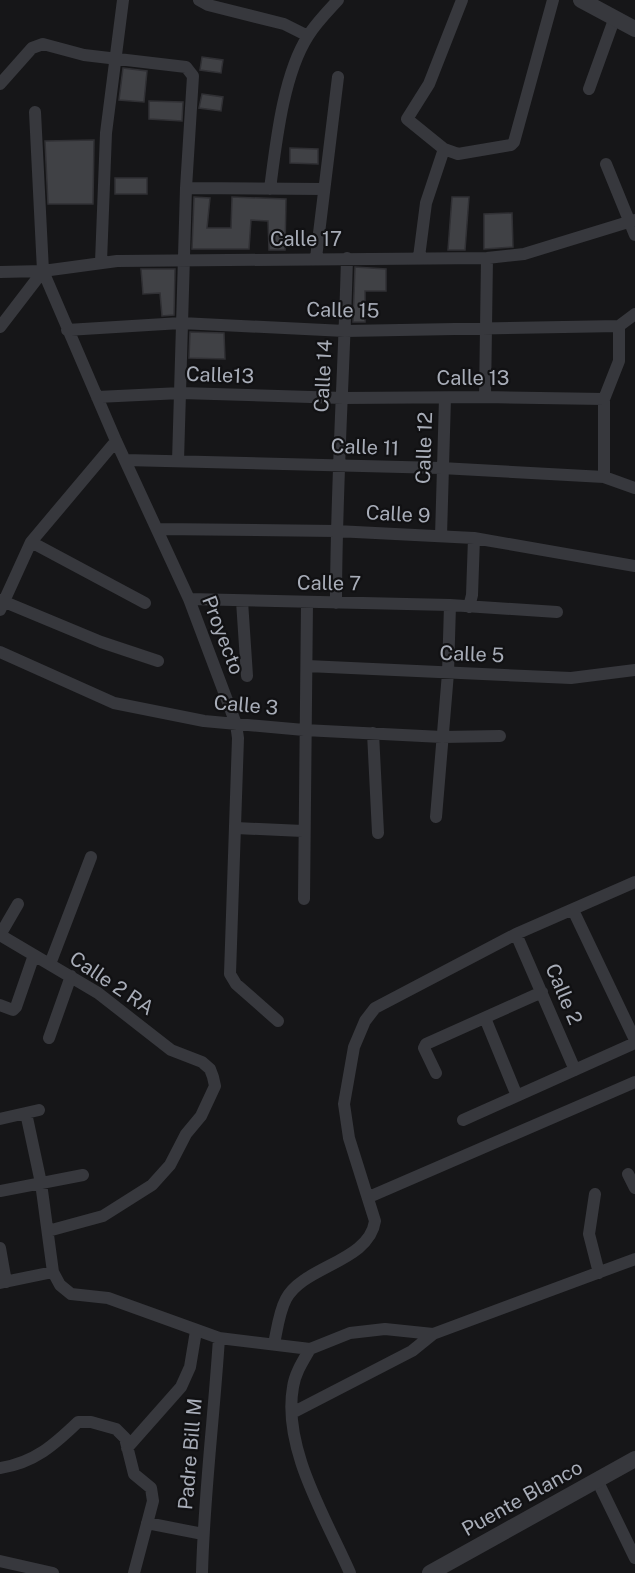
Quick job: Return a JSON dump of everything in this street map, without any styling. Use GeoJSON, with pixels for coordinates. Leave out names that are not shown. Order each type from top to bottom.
{"type":"FeatureCollection","features":[{"type":"Feature","properties":{"kind":"street"},"geometry":{"type":"LineString","coordinates":[[101,262],[106,133],[123,0]]}},
{"type":"Feature","properties":{"kind":"street"},"geometry":{"type":"LineString","coordinates":[[192,0],[284,24],[308,36]]}},
{"type":"Feature","properties":{"kind":"street"},"geometry":{"type":"LineString","coordinates":[[270,189],[281,113],[308,36],[338,0]]}},
{"type":"Feature","properties":{"kind":"street"},"geometry":{"type":"LineString","coordinates":[[462,0],[429,84],[407,116],[408,122],[444,149],[458,154],[511,145],[514,142],[553,0]]}},
{"type":"Feature","properties":{"kind":"street"},"geometry":{"type":"LineString","coordinates":[[581,0],[635,29]]}},
{"type":"Feature","properties":{"kind":"street"},"geometry":{"type":"LineString","coordinates":[[589,89],[615,17]]}},
{"type":"Feature","properties":{"kind":"street"},"geometry":{"type":"LineString","coordinates":[[0,84],[37,44],[84,55],[186,67],[193,76],[183,259],[178,461]]}},
{"type":"Feature","properties":{"kind":"street"},"geometry":{"type":"LineString","coordinates":[[316,258],[338,77]]}},
{"type":"Feature","properties":{"kind":"street","name":"Proyecto"},"geometry":{"type":"LineString","coordinates":[[34,112],[43,271],[116,441],[189,599],[236,724],[238,738],[236,828],[230,974],[236,984],[278,1022]]}},
{"type":"Feature","properties":{"kind":"street"},"geometry":{"type":"LineString","coordinates":[[420,257],[426,203],[444,149]]}},
{"type":"Feature","properties":{"kind":"street"},"geometry":{"type":"LineString","coordinates":[[606,164],[633,221],[635,235]]}},
{"type":"Feature","properties":{"kind":"street"},"geometry":{"type":"LineString","coordinates":[[186,188],[323,189]]}},
{"type":"Feature","properties":{"kind":"street","name":"Calle 17"},"geometry":{"type":"LineString","coordinates":[[0,272],[43,271],[101,262],[183,259],[487,258],[524,254],[633,221]]}},
{"type":"Feature","properties":{"kind":"street","name":"Calle 14"},"geometry":{"type":"LineString","coordinates":[[336,603],[337,466],[343,398],[347,258]]}},
{"type":"Feature","properties":{"kind":"street"},"geometry":{"type":"LineString","coordinates":[[485,397],[487,258]]}},
{"type":"Feature","properties":{"kind":"street"},"geometry":{"type":"LineString","coordinates":[[0,327],[43,271]]}},
{"type":"Feature","properties":{"kind":"street"},"geometry":{"type":"LineString","coordinates":[[604,477],[604,399],[619,361],[619,326],[635,314]]}},
{"type":"Feature","properties":{"kind":"street","name":"Calle 15"},"geometry":{"type":"LineString","coordinates":[[67,330],[181,323],[345,331],[619,326]]}},
{"type":"Feature","properties":{"kind":"street","name":"Calle13"},"geometry":{"type":"LineString","coordinates":[[97,397],[181,393],[343,398]]}},
{"type":"Feature","properties":{"kind":"street","name":"Calle 13"},"geometry":{"type":"LineString","coordinates":[[343,398],[604,399]]}},
{"type":"Feature","properties":{"kind":"street","name":"Calle 12"},"geometry":{"type":"LineString","coordinates":[[441,536],[441,468],[445,398]]}},
{"type":"Feature","properties":{"kind":"street"},"geometry":{"type":"LineString","coordinates":[[116,441],[31,542],[1,604],[158,661]]}},
{"type":"Feature","properties":{"kind":"street","name":"Calle 11"},"geometry":{"type":"LineString","coordinates":[[125,460],[441,468],[604,477],[635,488]]}},
{"type":"Feature","properties":{"kind":"street","name":"Calle 9"},"geometry":{"type":"LineString","coordinates":[[158,529],[336,531],[474,538],[635,566]]}},
{"type":"Feature","properties":{"kind":"street"},"geometry":{"type":"LineString","coordinates":[[469,607],[472,595],[474,538]]}},
{"type":"Feature","properties":{"kind":"street"},"geometry":{"type":"LineString","coordinates":[[31,542],[145,603]]}},
{"type":"Feature","properties":{"kind":"street","name":"Calle 7"},"geometry":{"type":"LineString","coordinates":[[189,599],[450,605],[557,612]]}},
{"type":"Feature","properties":{"kind":"street"},"geometry":{"type":"LineString","coordinates":[[242,601],[247,676]]}},
{"type":"Feature","properties":{"kind":"street"},"geometry":{"type":"LineString","coordinates":[[304,899],[307,603]]}},
{"type":"Feature","properties":{"kind":"street"},"geometry":{"type":"LineString","coordinates":[[436,817],[448,673],[450,605]]}},
{"type":"Feature","properties":{"kind":"street","name":"Calle 3"},"geometry":{"type":"LineString","coordinates":[[0,652],[114,703],[204,721],[304,730],[442,737],[500,736]]}},
{"type":"Feature","properties":{"kind":"street","name":"Calle 5"},"geometry":{"type":"LineString","coordinates":[[307,666],[571,678],[635,670]]}},
{"type":"Feature","properties":{"kind":"street"},"geometry":{"type":"LineString","coordinates":[[373,733],[378,833]]}},
{"type":"Feature","properties":{"kind":"street"},"geometry":{"type":"LineString","coordinates":[[236,828],[303,831]]}},
{"type":"Feature","properties":{"kind":"street"},"geometry":{"type":"LineString","coordinates":[[50,964],[91,857]]}},
{"type":"Feature","properties":{"kind":"street"},"geometry":{"type":"LineString","coordinates":[[274,1344],[286,1298],[298,1286],[365,1243],[374,1230],[375,1221],[349,1138],[344,1104],[354,1047],[365,1021],[375,1008],[516,934],[635,882]]}},
{"type":"Feature","properties":{"kind":"street"},"geometry":{"type":"LineString","coordinates":[[0,935],[18,904]]}},
{"type":"Feature","properties":{"kind":"street"},"geometry":{"type":"LineString","coordinates":[[464,1120],[635,1042],[573,910]]}},
{"type":"Feature","properties":{"kind":"street","name":"Calle 2"},"geometry":{"type":"LineString","coordinates":[[516,934],[575,1070]]}},
{"type":"Feature","properties":{"kind":"street","name":"Calle 2 RA"},"geometry":{"type":"LineString","coordinates":[[0,935],[98,993],[171,1050],[202,1062],[210,1069],[215,1086],[201,1116],[186,1134],[170,1165],[152,1185],[103,1216],[48,1231]]}},
{"type":"Feature","properties":{"kind":"street"},"geometry":{"type":"LineString","coordinates":[[0,1005],[13,1010],[16,1007],[34,955]]}},
{"type":"Feature","properties":{"kind":"street"},"geometry":{"type":"LineString","coordinates":[[49,1038],[71,976]]}},
{"type":"Feature","properties":{"kind":"street"},"geometry":{"type":"LineString","coordinates":[[436,1073],[424,1046],[542,992]]}},
{"type":"Feature","properties":{"kind":"street"},"geometry":{"type":"LineString","coordinates":[[485,1018],[517,1096]]}},
{"type":"Feature","properties":{"kind":"street"},"geometry":{"type":"LineString","coordinates":[[369,1197],[635,1082]]}},
{"type":"Feature","properties":{"kind":"street"},"geometry":{"type":"LineString","coordinates":[[0,1119],[39,1110]]}},
{"type":"Feature","properties":{"kind":"street"},"geometry":{"type":"LineString","coordinates":[[26,1113],[41,1184],[53,1272],[60,1286],[71,1294],[108,1298],[219,1338],[310,1349],[350,1333],[404,1329],[434,1334]]}},
{"type":"Feature","properties":{"kind":"street"},"geometry":{"type":"LineString","coordinates":[[628,1174],[635,1188]]}},
{"type":"Feature","properties":{"kind":"street"},"geometry":{"type":"LineString","coordinates":[[0,1191],[83,1175]]}},
{"type":"Feature","properties":{"kind":"street"},"geometry":{"type":"LineString","coordinates":[[595,1194],[589,1234],[599,1273]]}},
{"type":"Feature","properties":{"kind":"street"},"geometry":{"type":"LineString","coordinates":[[0,1248],[3,1282],[53,1272]]}},
{"type":"Feature","properties":{"kind":"street"},"geometry":{"type":"LineString","coordinates":[[292,1413],[412,1351],[434,1334],[635,1258]]}},
{"type":"Feature","properties":{"kind":"street"},"geometry":{"type":"LineString","coordinates":[[127,1448],[181,1387],[190,1367],[196,1331]]}},
{"type":"Feature","properties":{"kind":"street","name":"Padre Bill M"},"geometry":{"type":"LineString","coordinates":[[202,1573],[203,1534],[219,1338]]}},
{"type":"Feature","properties":{"kind":"street"},"geometry":{"type":"LineString","coordinates":[[310,1349],[293,1386],[292,1435],[306,1474],[350,1573]]}},
{"type":"Feature","properties":{"kind":"street"},"geometry":{"type":"LineString","coordinates":[[0,1468],[41,1455],[78,1422],[91,1422],[116,1429],[125,1438],[134,1474],[151,1488],[153,1501],[134,1573]]}},
{"type":"Feature","properties":{"kind":"street","name":"Puente Blanco"},"geometry":{"type":"LineString","coordinates":[[430,1573],[635,1459]]}},
{"type":"Feature","properties":{"kind":"street"},"geometry":{"type":"LineString","coordinates":[[597,1480],[635,1558]]}},
{"type":"Feature","properties":{"kind":"street"},"geometry":{"type":"LineString","coordinates":[[147,1523],[203,1534]]}},
{"type":"Feature","properties":{"kind":"street"},"geometry":{"type":"LineString","coordinates":[[0,1561],[53,1573]]}},
{"type":"Feature","properties":{"kind":"building"},"geometry":{"type":"Polygon","coordinates":[[[202,57],[223,60],[221,73],[200,70],[202,57]]]}},
{"type":"Feature","properties":{"kind":"building"},"geometry":{"type":"Polygon","coordinates":[[[123,68],[147,71],[144,102],[119,100],[123,68]]]}},
{"type":"Feature","properties":{"kind":"building"},"geometry":{"type":"Polygon","coordinates":[[[202,94],[223,97],[221,111],[199,108],[202,94]]]}},
{"type":"Feature","properties":{"kind":"building"},"geometry":{"type":"Polygon","coordinates":[[[149,101],[183,102],[182,121],[149,119],[149,101]]]}},
{"type":"Feature","properties":{"kind":"building"},"geometry":{"type":"Polygon","coordinates":[[[94,140],[93,204],[48,204],[45,141],[94,140]]]}},
{"type":"Feature","properties":{"kind":"building"},"geometry":{"type":"Polygon","coordinates":[[[290,148],[318,149],[318,164],[290,163],[290,148]]]}},
{"type":"Feature","properties":{"kind":"building"},"geometry":{"type":"Polygon","coordinates":[[[115,178],[147,178],[147,194],[115,194],[115,178]]]}},
{"type":"Feature","properties":{"kind":"building"},"geometry":{"type":"Polygon","coordinates":[[[194,197],[210,198],[207,228],[231,228],[232,197],[286,199],[285,250],[269,250],[268,221],[251,220],[249,249],[192,249],[194,197]]]}},
{"type":"Feature","properties":{"kind":"building"},"geometry":{"type":"Polygon","coordinates":[[[452,197],[469,197],[465,250],[448,250],[452,197]]]}},
{"type":"Feature","properties":{"kind":"building"},"geometry":{"type":"Polygon","coordinates":[[[512,213],[513,247],[484,249],[484,214],[512,213]]]}},
{"type":"Feature","properties":{"kind":"building"},"geometry":{"type":"Polygon","coordinates":[[[355,267],[386,269],[386,291],[365,291],[365,322],[353,322],[355,267]]]}},
{"type":"Feature","properties":{"kind":"building"},"geometry":{"type":"Polygon","coordinates":[[[141,269],[175,269],[174,315],[162,316],[160,293],[143,294],[141,269]]]}},
{"type":"Feature","properties":{"kind":"building"},"geometry":{"type":"Polygon","coordinates":[[[190,332],[224,333],[225,359],[189,358],[190,332]]]}}]}
